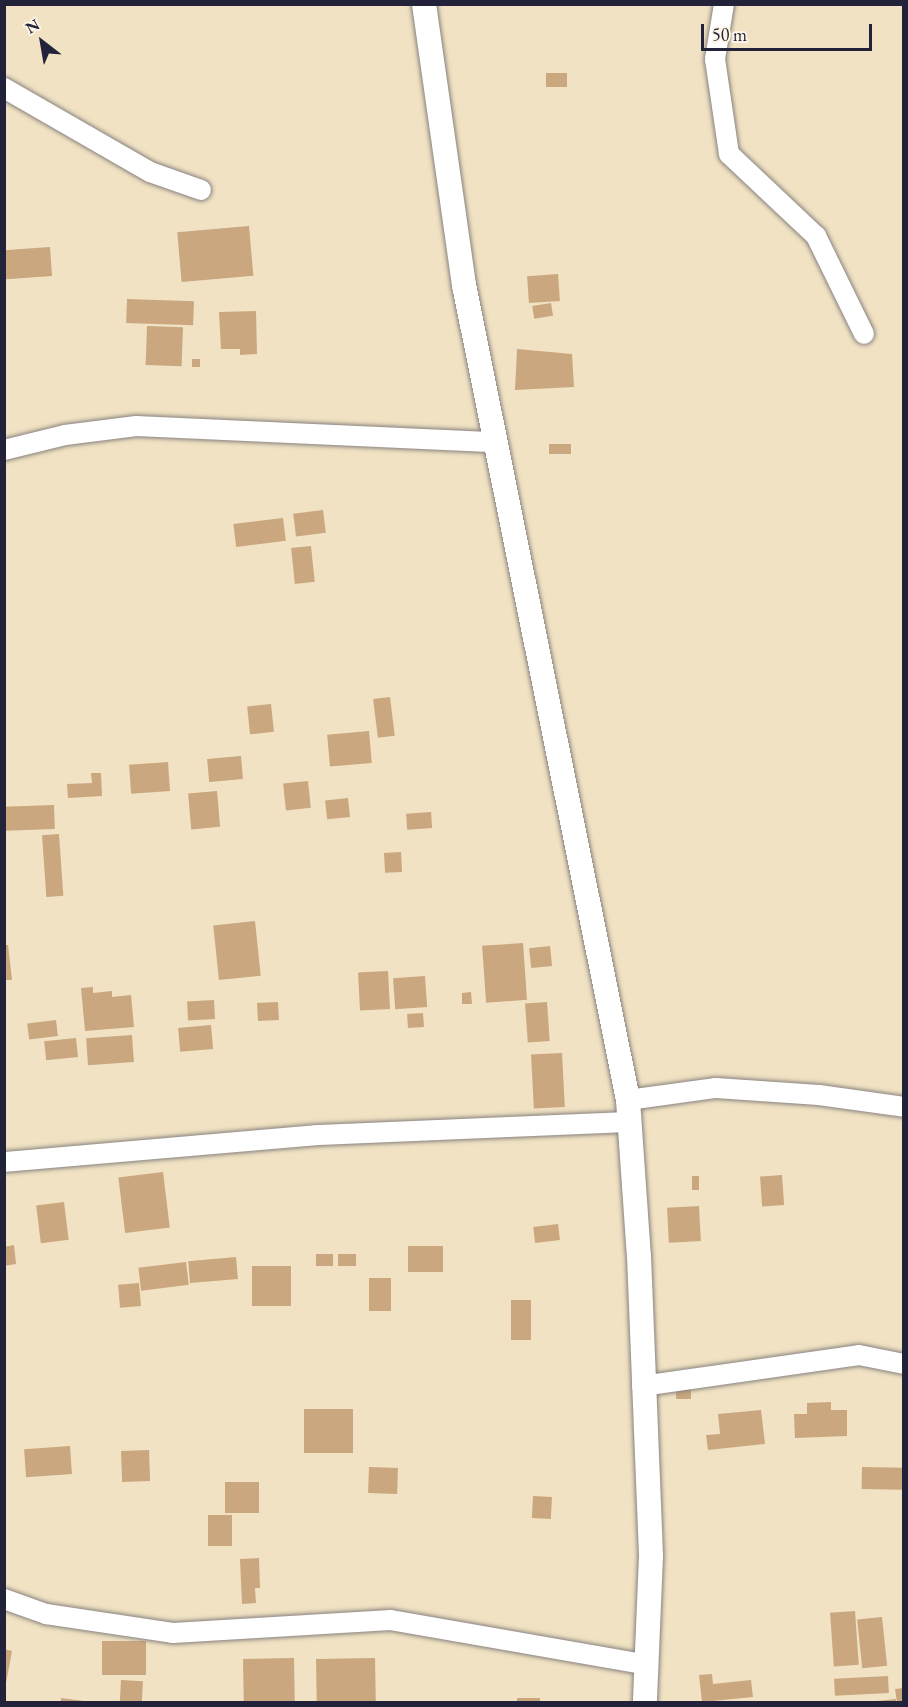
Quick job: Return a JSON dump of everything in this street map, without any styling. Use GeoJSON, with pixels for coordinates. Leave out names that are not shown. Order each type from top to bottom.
{"type":"FeatureCollection","features":[{"type":"Feature","properties":{"kind":"street"},"geometry":{"type":"LineString","coordinates":[[424,4],[464,285],[629,1111],[639,1256],[642,1386],[651,1556],[645,1702]]}},
{"type":"Feature","properties":{"kind":"street"},"geometry":{"type":"LineString","coordinates":[[724,4],[715,59],[729,154],[816,236],[864,334]]}},
{"type":"Feature","properties":{"kind":"street"},"geometry":{"type":"LineString","coordinates":[[4,87],[150,172],[201,190]]}},
{"type":"Feature","properties":{"kind":"street"},"geometry":{"type":"LineString","coordinates":[[4,450],[65,435],[136,426],[495,442]]}},
{"type":"Feature","properties":{"kind":"street"},"geometry":{"type":"LineString","coordinates":[[4,1162],[629,1111],[716,1088],[819,1095],[903,1107]]}},
{"type":"Feature","properties":{"kind":"street"},"geometry":{"type":"LineString","coordinates":[[642,1386],[859,1355],[903,1364]]}},
{"type":"Feature","properties":{"kind":"street"},"geometry":{"type":"LineString","coordinates":[[4,1599],[46,1614],[173,1633],[391,1620],[648,1665]]}},
{"type":"Feature","properties":{"kind":"building"},"geometry":{"type":"Polygon","coordinates":[[[546,73],[567,73],[567,87],[546,87],[546,73]]]}},
{"type":"Feature","properties":{"kind":"building"},"geometry":{"type":"Polygon","coordinates":[[[249,226],[253,276],[182,282],[177,232],[249,226]]]}},
{"type":"Feature","properties":{"kind":"building"},"geometry":{"type":"Polygon","coordinates":[[[50,247],[52,276],[6,279],[4,250],[50,247]]]}},
{"type":"Feature","properties":{"kind":"building"},"geometry":{"type":"Polygon","coordinates":[[[558,274],[560,301],[529,303],[527,276],[558,274]]]}},
{"type":"Feature","properties":{"kind":"building"},"geometry":{"type":"Polygon","coordinates":[[[127,299],[194,301],[193,325],[126,323],[127,299]]]}},
{"type":"Feature","properties":{"kind":"building"},"geometry":{"type":"Polygon","coordinates":[[[551,303],[553,316],[534,319],[532,306],[551,303]]]}},
{"type":"Feature","properties":{"kind":"building"},"geometry":{"type":"Polygon","coordinates":[[[256,311],[257,354],[240,355],[240,349],[221,349],[219,312],[256,311]]]}},
{"type":"Feature","properties":{"kind":"building"},"geometry":{"type":"Polygon","coordinates":[[[147,326],[183,327],[182,366],[146,365],[147,326]]]}},
{"type":"Feature","properties":{"kind":"building"},"geometry":{"type":"Polygon","coordinates":[[[517,349],[572,354],[574,387],[515,390],[517,349]]]}},
{"type":"Feature","properties":{"kind":"building"},"geometry":{"type":"Polygon","coordinates":[[[192,359],[200,359],[200,367],[192,367],[192,359]]]}},
{"type":"Feature","properties":{"kind":"building"},"geometry":{"type":"Polygon","coordinates":[[[549,444],[571,444],[571,454],[549,454],[549,444]]]}},
{"type":"Feature","properties":{"kind":"building"},"geometry":{"type":"Polygon","coordinates":[[[323,510],[326,533],[296,536],[293,514],[323,510]]]}},
{"type":"Feature","properties":{"kind":"building"},"geometry":{"type":"Polygon","coordinates":[[[283,518],[286,541],[236,547],[233,524],[283,518]]]}},
{"type":"Feature","properties":{"kind":"building"},"geometry":{"type":"Polygon","coordinates":[[[311,546],[315,582],[295,584],[291,548],[311,546]]]}},
{"type":"Feature","properties":{"kind":"building"},"geometry":{"type":"Polygon","coordinates":[[[390,697],[395,736],[378,738],[373,699],[390,697]]]}},
{"type":"Feature","properties":{"kind":"building"},"geometry":{"type":"Polygon","coordinates":[[[271,704],[274,732],[250,734],[247,707],[271,704]]]}},
{"type":"Feature","properties":{"kind":"building"},"geometry":{"type":"Polygon","coordinates":[[[369,731],[372,763],[330,767],[327,735],[369,731]]]}},
{"type":"Feature","properties":{"kind":"building"},"geometry":{"type":"Polygon","coordinates":[[[241,756],[243,779],[209,782],[207,759],[241,756]]]}},
{"type":"Feature","properties":{"kind":"building"},"geometry":{"type":"Polygon","coordinates":[[[168,762],[170,791],[131,794],[129,765],[168,762]]]}},
{"type":"Feature","properties":{"kind":"building"},"geometry":{"type":"Polygon","coordinates":[[[91,773],[101,773],[102,796],[68,798],[67,784],[92,783],[91,773]]]}},
{"type":"Feature","properties":{"kind":"building"},"geometry":{"type":"Polygon","coordinates":[[[308,781],[311,808],[286,810],[283,784],[308,781]]]}},
{"type":"Feature","properties":{"kind":"building"},"geometry":{"type":"Polygon","coordinates":[[[217,791],[220,827],[191,829],[188,794],[217,791]]]}},
{"type":"Feature","properties":{"kind":"building"},"geometry":{"type":"Polygon","coordinates":[[[348,798],[350,817],[327,819],[325,800],[348,798]]]}},
{"type":"Feature","properties":{"kind":"building"},"geometry":{"type":"Polygon","coordinates":[[[54,805],[55,829],[5,831],[4,807],[54,805]]]}},
{"type":"Feature","properties":{"kind":"building"},"geometry":{"type":"Polygon","coordinates":[[[431,812],[432,828],[407,830],[406,814],[431,812]]]}},
{"type":"Feature","properties":{"kind":"building"},"geometry":{"type":"Polygon","coordinates":[[[59,834],[63,896],[46,897],[42,835],[59,834]]]}},
{"type":"Feature","properties":{"kind":"building"},"geometry":{"type":"Polygon","coordinates":[[[401,852],[402,872],[385,873],[384,853],[401,852]]]}},
{"type":"Feature","properties":{"kind":"building"},"geometry":{"type":"Polygon","coordinates":[[[255,921],[261,976],[219,980],[213,925],[255,921]]]}},
{"type":"Feature","properties":{"kind":"building"},"geometry":{"type":"Polygon","coordinates":[[[523,943],[527,1000],[486,1003],[482,946],[523,943]]]}},
{"type":"Feature","properties":{"kind":"building"},"geometry":{"type":"Polygon","coordinates":[[[4,945],[8,945],[12,980],[4,980],[4,945]]]}},
{"type":"Feature","properties":{"kind":"building"},"geometry":{"type":"Polygon","coordinates":[[[550,946],[552,966],[531,968],[529,948],[550,946]]]}},
{"type":"Feature","properties":{"kind":"building"},"geometry":{"type":"Polygon","coordinates":[[[388,971],[390,1009],[360,1011],[358,973],[388,971]]]}},
{"type":"Feature","properties":{"kind":"building"},"geometry":{"type":"Polygon","coordinates":[[[425,976],[427,1007],[395,1009],[393,978],[425,976]]]}},
{"type":"Feature","properties":{"kind":"building"},"geometry":{"type":"Polygon","coordinates":[[[93,987],[93,993],[112,991],[112,997],[131,995],[134,1027],[85,1031],[81,988],[93,987]]]}},
{"type":"Feature","properties":{"kind":"building"},"geometry":{"type":"Polygon","coordinates":[[[471,992],[472,1004],[462,1004],[462,993],[471,992]]]}},
{"type":"Feature","properties":{"kind":"building"},"geometry":{"type":"Polygon","coordinates":[[[214,1000],[215,1019],[188,1020],[187,1001],[214,1000]]]}},
{"type":"Feature","properties":{"kind":"building"},"geometry":{"type":"Polygon","coordinates":[[[278,1002],[279,1020],[258,1021],[257,1003],[278,1002]]]}},
{"type":"Feature","properties":{"kind":"building"},"geometry":{"type":"Polygon","coordinates":[[[547,1002],[550,1041],[528,1042],[525,1004],[547,1002]]]}},
{"type":"Feature","properties":{"kind":"building"},"geometry":{"type":"Polygon","coordinates":[[[423,1013],[424,1027],[408,1028],[407,1014],[423,1013]]]}},
{"type":"Feature","properties":{"kind":"building"},"geometry":{"type":"Polygon","coordinates":[[[56,1020],[58,1036],[29,1039],[27,1024],[56,1020]]]}},
{"type":"Feature","properties":{"kind":"building"},"geometry":{"type":"Polygon","coordinates":[[[211,1025],[213,1049],[180,1052],[178,1028],[211,1025]]]}},
{"type":"Feature","properties":{"kind":"building"},"geometry":{"type":"Polygon","coordinates":[[[132,1035],[134,1062],[88,1065],[86,1038],[132,1035]]]}},
{"type":"Feature","properties":{"kind":"building"},"geometry":{"type":"Polygon","coordinates":[[[76,1038],[78,1057],[46,1060],[44,1041],[76,1038]]]}},
{"type":"Feature","properties":{"kind":"building"},"geometry":{"type":"Polygon","coordinates":[[[562,1053],[565,1107],[534,1109],[531,1055],[562,1053]]]}},
{"type":"Feature","properties":{"kind":"building"},"geometry":{"type":"Polygon","coordinates":[[[163,1172],[170,1228],[125,1233],[118,1177],[163,1172]]]}},
{"type":"Feature","properties":{"kind":"building"},"geometry":{"type":"Polygon","coordinates":[[[782,1175],[784,1205],[762,1206],[760,1177],[782,1175]]]}},
{"type":"Feature","properties":{"kind":"building"},"geometry":{"type":"Polygon","coordinates":[[[692,1176],[699,1176],[699,1190],[692,1190],[692,1176]]]}},
{"type":"Feature","properties":{"kind":"building"},"geometry":{"type":"Polygon","coordinates":[[[64,1202],[69,1240],[41,1243],[36,1205],[64,1202]]]}},
{"type":"Feature","properties":{"kind":"building"},"geometry":{"type":"Polygon","coordinates":[[[699,1206],[701,1241],[669,1243],[667,1208],[699,1206]]]}},
{"type":"Feature","properties":{"kind":"building"},"geometry":{"type":"Polygon","coordinates":[[[558,1224],[560,1240],[535,1243],[533,1227],[558,1224]]]}},
{"type":"Feature","properties":{"kind":"building"},"geometry":{"type":"Polygon","coordinates":[[[14,1245],[16,1264],[4,1266],[4,1247],[14,1245]]]}},
{"type":"Feature","properties":{"kind":"building"},"geometry":{"type":"Polygon","coordinates":[[[408,1246],[443,1246],[443,1272],[408,1272],[408,1246]]]}},
{"type":"Feature","properties":{"kind":"building"},"geometry":{"type":"Polygon","coordinates":[[[316,1254],[333,1254],[333,1266],[316,1266],[316,1254]]]}},
{"type":"Feature","properties":{"kind":"building"},"geometry":{"type":"Polygon","coordinates":[[[338,1254],[356,1254],[356,1266],[338,1266],[338,1254]]]}},
{"type":"Feature","properties":{"kind":"building"},"geometry":{"type":"Polygon","coordinates":[[[236,1257],[238,1279],[190,1283],[188,1261],[236,1257]]]}},
{"type":"Feature","properties":{"kind":"building"},"geometry":{"type":"Polygon","coordinates":[[[186,1262],[189,1285],[141,1291],[138,1268],[186,1262]]]}},
{"type":"Feature","properties":{"kind":"building"},"geometry":{"type":"Polygon","coordinates":[[[252,1266],[291,1266],[291,1306],[252,1306],[252,1266]]]}},
{"type":"Feature","properties":{"kind":"building"},"geometry":{"type":"Polygon","coordinates":[[[369,1278],[391,1278],[391,1311],[369,1311],[369,1278]]]}},
{"type":"Feature","properties":{"kind":"building"},"geometry":{"type":"Polygon","coordinates":[[[139,1283],[141,1306],[120,1308],[118,1285],[139,1283]]]}},
{"type":"Feature","properties":{"kind":"building"},"geometry":{"type":"Polygon","coordinates":[[[511,1300],[531,1300],[531,1340],[511,1340],[511,1300]]]}},
{"type":"Feature","properties":{"kind":"building"},"geometry":{"type":"Polygon","coordinates":[[[676,1384],[691,1384],[691,1399],[676,1399],[676,1384]]]}},
{"type":"Feature","properties":{"kind":"building"},"geometry":{"type":"Polygon","coordinates":[[[831,1402],[831,1410],[847,1410],[847,1436],[795,1438],[794,1414],[807,1414],[807,1403],[831,1402]]]}},
{"type":"Feature","properties":{"kind":"building"},"geometry":{"type":"Polygon","coordinates":[[[304,1409],[353,1409],[353,1453],[304,1453],[304,1409]]]}},
{"type":"Feature","properties":{"kind":"building"},"geometry":{"type":"Polygon","coordinates":[[[761,1410],[765,1444],[708,1450],[706,1435],[720,1434],[718,1414],[761,1410]]]}},
{"type":"Feature","properties":{"kind":"building"},"geometry":{"type":"Polygon","coordinates":[[[70,1446],[72,1474],[26,1477],[24,1449],[70,1446]]]}},
{"type":"Feature","properties":{"kind":"building"},"geometry":{"type":"Polygon","coordinates":[[[149,1450],[150,1481],[122,1482],[121,1451],[149,1450]]]}},
{"type":"Feature","properties":{"kind":"building"},"geometry":{"type":"Polygon","coordinates":[[[369,1467],[398,1468],[397,1494],[368,1493],[369,1467]]]}},
{"type":"Feature","properties":{"kind":"building"},"geometry":{"type":"Polygon","coordinates":[[[862,1467],[904,1468],[904,1490],[862,1489],[862,1467]]]}},
{"type":"Feature","properties":{"kind":"building"},"geometry":{"type":"Polygon","coordinates":[[[225,1482],[259,1482],[259,1513],[225,1513],[225,1482]]]}},
{"type":"Feature","properties":{"kind":"building"},"geometry":{"type":"Polygon","coordinates":[[[533,1496],[552,1497],[551,1519],[532,1518],[533,1496]]]}},
{"type":"Feature","properties":{"kind":"building"},"geometry":{"type":"Polygon","coordinates":[[[208,1515],[232,1515],[232,1546],[208,1546],[208,1515]]]}},
{"type":"Feature","properties":{"kind":"building"},"geometry":{"type":"Polygon","coordinates":[[[259,1558],[260,1588],[255,1588],[256,1603],[242,1604],[240,1559],[259,1558]]]}},
{"type":"Feature","properties":{"kind":"building"},"geometry":{"type":"Polygon","coordinates":[[[855,1611],[859,1665],[834,1667],[830,1613],[855,1611]]]}},
{"type":"Feature","properties":{"kind":"building"},"geometry":{"type":"Polygon","coordinates":[[[882,1617],[887,1666],[862,1668],[857,1620],[882,1617]]]}},
{"type":"Feature","properties":{"kind":"building"},"geometry":{"type":"Polygon","coordinates":[[[102,1641],[146,1641],[146,1675],[102,1675],[102,1641]]]}},
{"type":"Feature","properties":{"kind":"building"},"geometry":{"type":"Polygon","coordinates":[[[4,1649],[12,1651],[6,1683],[4,1683],[4,1649]]]}},
{"type":"Feature","properties":{"kind":"building"},"geometry":{"type":"Polygon","coordinates":[[[294,1658],[295,1702],[244,1702],[243,1659],[294,1658]]]}},
{"type":"Feature","properties":{"kind":"building"},"geometry":{"type":"Polygon","coordinates":[[[375,1658],[376,1702],[317,1702],[316,1659],[375,1658]]]}},
{"type":"Feature","properties":{"kind":"building"},"geometry":{"type":"Polygon","coordinates":[[[712,1674],[713,1684],[751,1680],[753,1697],[702,1702],[699,1675],[712,1674]]]}},
{"type":"Feature","properties":{"kind":"building"},"geometry":{"type":"Polygon","coordinates":[[[888,1676],[889,1693],[835,1696],[834,1679],[888,1676]]]}},
{"type":"Feature","properties":{"kind":"building"},"geometry":{"type":"Polygon","coordinates":[[[121,1680],[143,1681],[142,1702],[120,1702],[121,1680]]]}},
{"type":"Feature","properties":{"kind":"building"},"geometry":{"type":"Polygon","coordinates":[[[904,1688],[904,1702],[897,1702],[895,1689],[904,1688]]]}},
{"type":"Feature","properties":{"kind":"building"},"geometry":{"type":"Polygon","coordinates":[[[61,1698],[84,1701],[84,1702],[61,1702],[61,1698]]]}},
{"type":"Feature","properties":{"kind":"building"},"geometry":{"type":"Polygon","coordinates":[[[517,1698],[540,1698],[540,1702],[517,1702],[517,1698]]]}},
{"type":"Feature","properties":{"kind":"building"},"geometry":{"type":"Polygon","coordinates":[[[896,1699],[896,1702],[877,1702],[877,1701],[896,1699]]]}}]}
